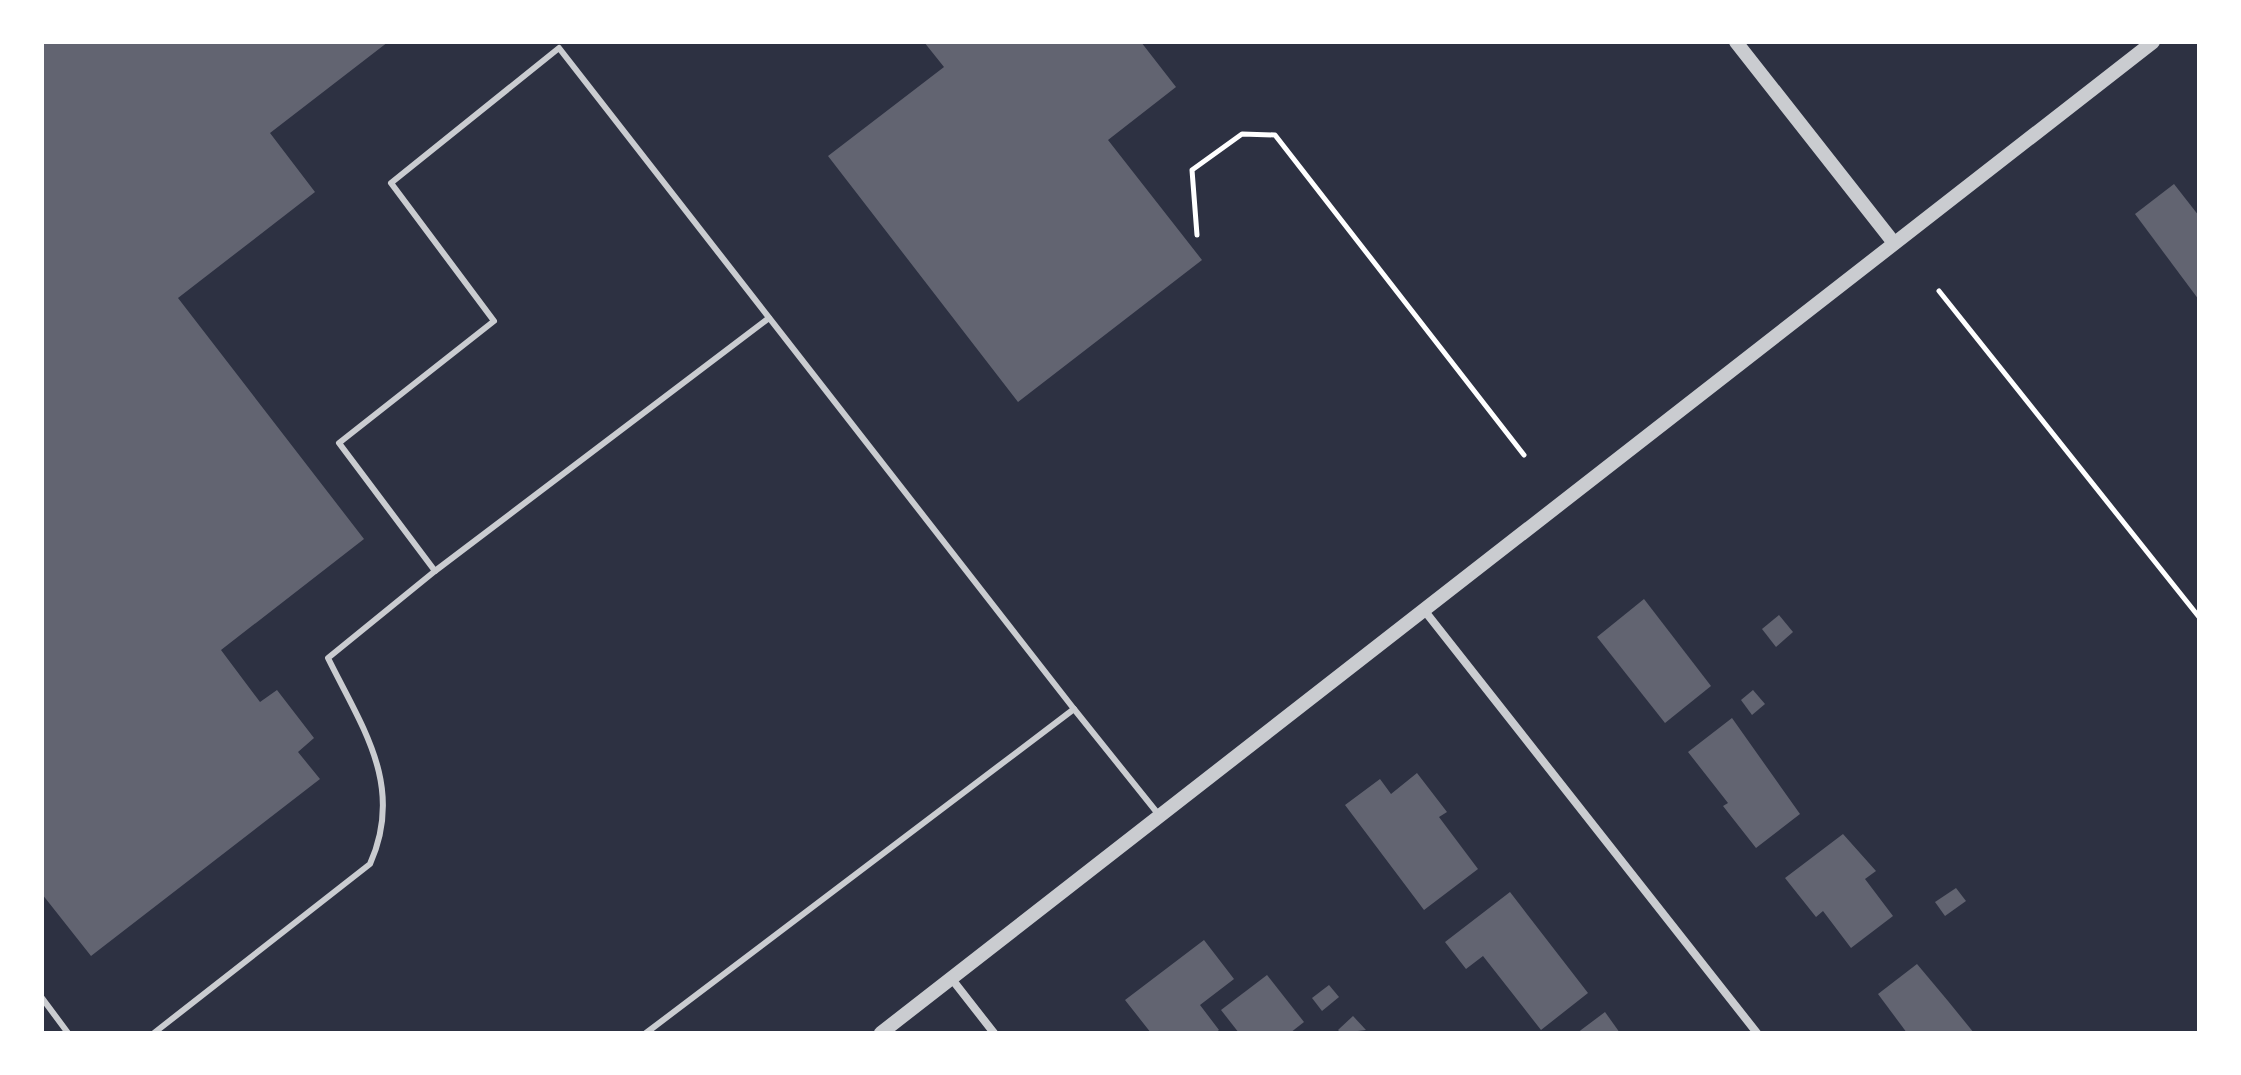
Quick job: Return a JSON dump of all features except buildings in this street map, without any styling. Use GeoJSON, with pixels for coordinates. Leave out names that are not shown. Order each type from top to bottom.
{"type":"FeatureCollection","features":[{"type":"Feature","properties":{"kind":"street"},"geometry":{"type":"LineString","coordinates":[[1736,42],[1894,243]]}},
{"type":"Feature","properties":{"kind":"street"},"geometry":{"type":"LineString","coordinates":[[881,1033],[2153,42]]}},
{"type":"Feature","properties":{"kind":"street"},"geometry":{"type":"LineString","coordinates":[[1424,609],[1757,1033]]}},
{"type":"Feature","properties":{"kind":"street"},"geometry":{"type":"LineString","coordinates":[[951,977],[994,1033]]}},
{"type":"Feature","properties":{"kind":"lane"},"geometry":{"type":"LineString","coordinates":[[435,571],[339,443],[494,321],[391,183],[560,45],[769,318],[1159,815]]}},
{"type":"Feature","properties":{"kind":"lane"},"geometry":{"type":"LineString","coordinates":[[154,1033],[370,864],[380,842],[383,781],[372,748],[328,658],[435,571],[769,318]]}},
{"type":"Feature","properties":{"kind":"lane"},"geometry":{"type":"LineString","coordinates":[[646,1033],[1074,709]]}},
{"type":"Feature","properties":{"kind":"lane"},"geometry":{"type":"LineString","coordinates":[[42,998],[68,1033]]}},
{"type":"Feature","properties":{"kind":"path"},"geometry":{"type":"LineString","coordinates":[[1197,235],[1192,170],[1242,134],[1275,135],[1524,455]]}},
{"type":"Feature","properties":{"kind":"path"},"geometry":{"type":"LineString","coordinates":[[1939,291],[2199,617]]}}]}
